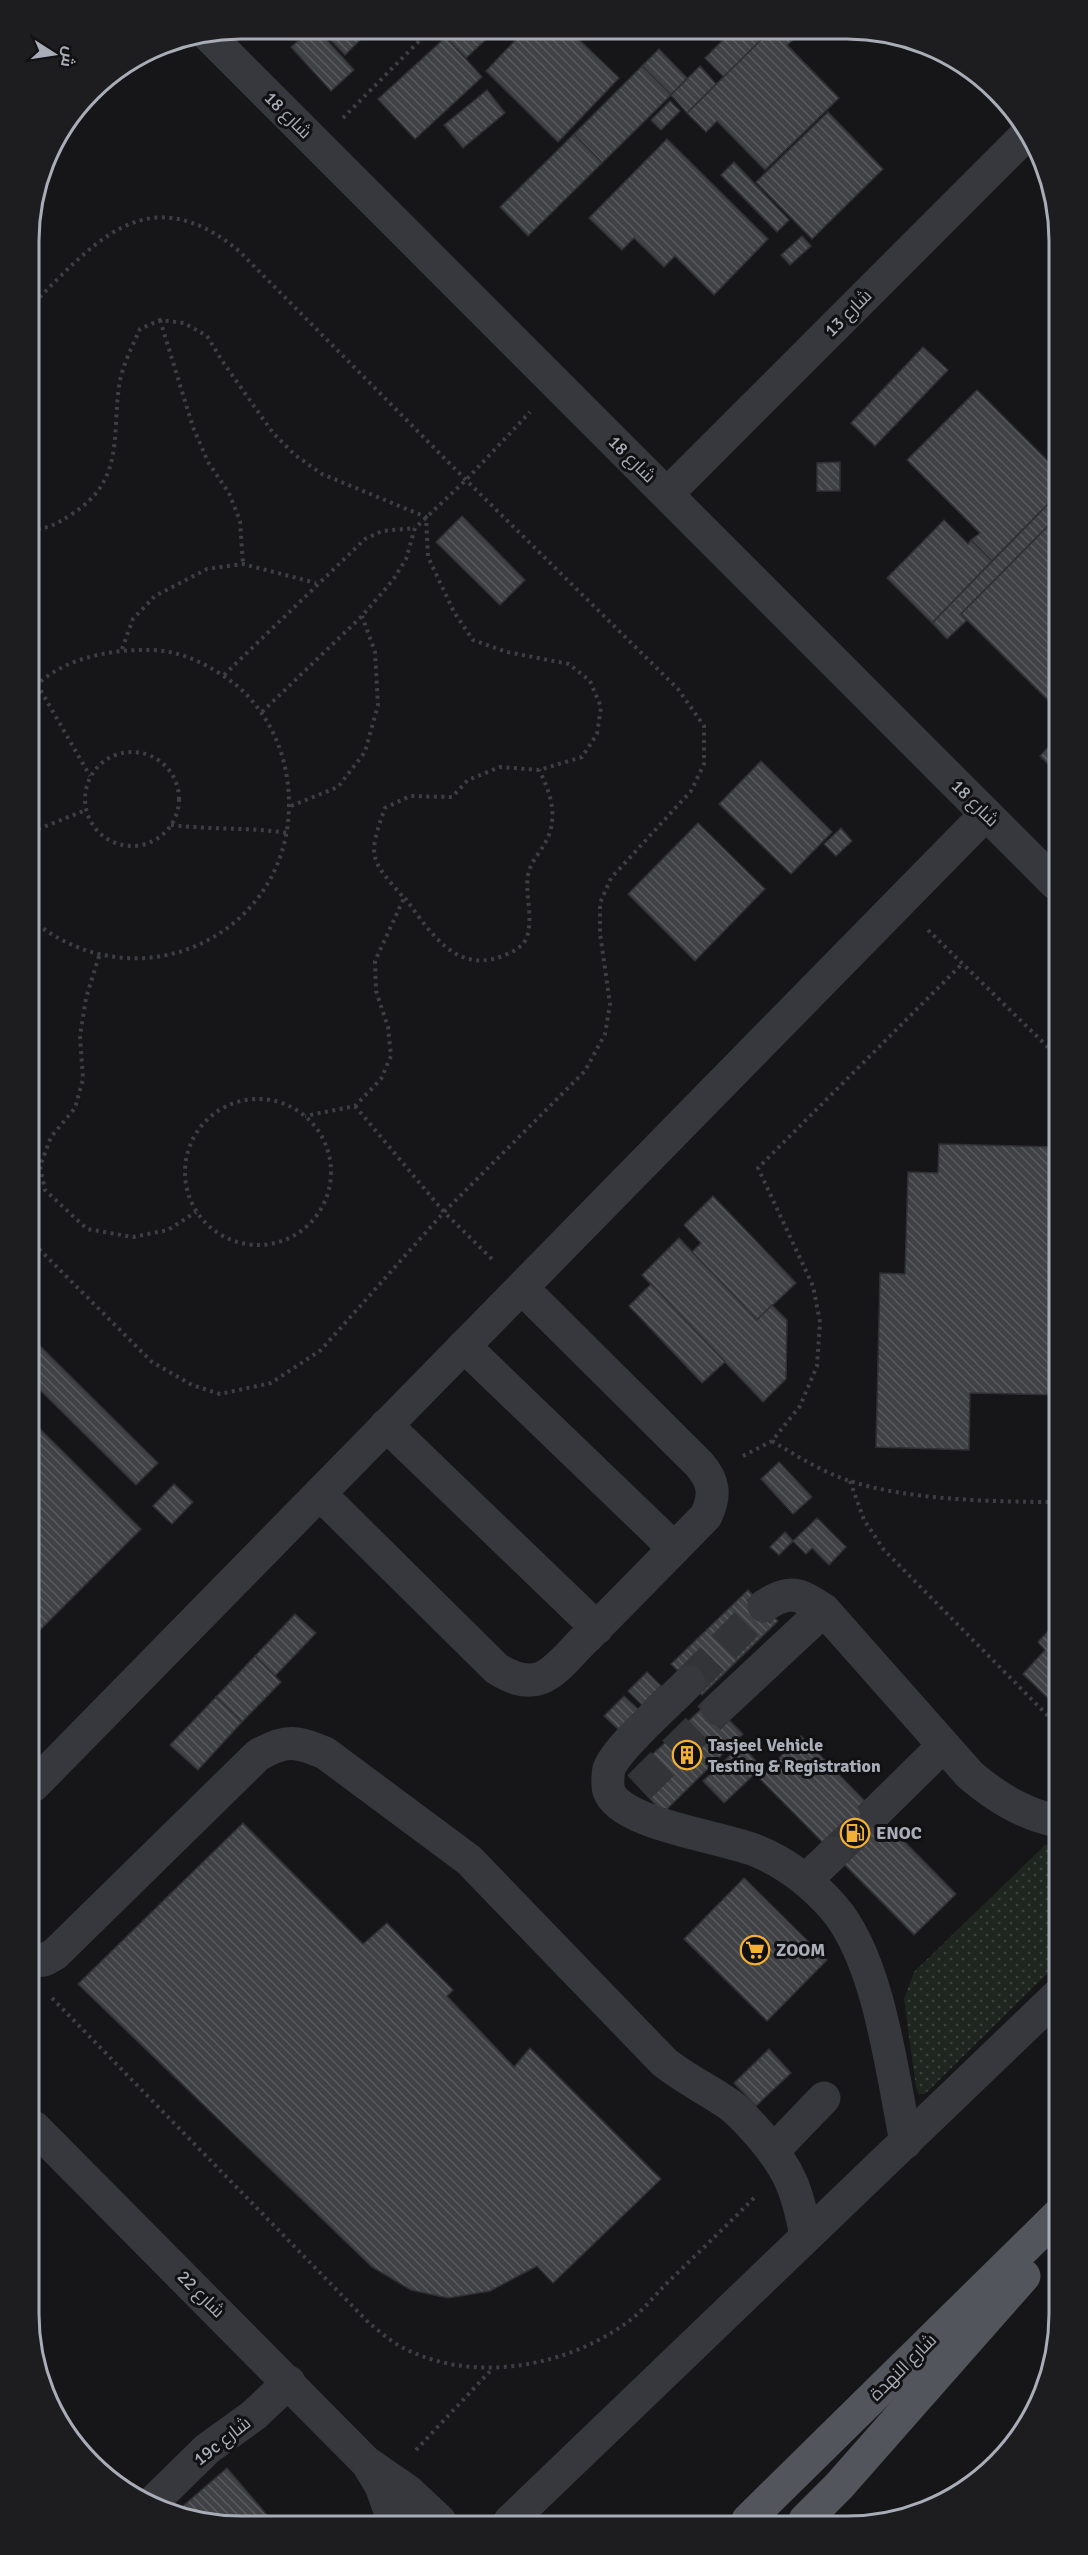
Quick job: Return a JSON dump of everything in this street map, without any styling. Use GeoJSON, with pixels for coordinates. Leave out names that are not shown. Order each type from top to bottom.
{"type":"FeatureCollection","features":[{"type":"Feature","properties":{"kind":"main road","name":"شارع النهدة"},"geometry":{"type":"LineString","coordinates":[[752,2516],[1049,2224]]}},
{"type":"Feature","properties":{"kind":"main road","name":"شارع النهدة"},"geometry":{"type":"LineString","coordinates":[[810,2516],[1049,2248]]}},
{"type":"Feature","properties":{"kind":"street","name":"شارع 18"},"geometry":{"type":"LineString","coordinates":[[214,41],[1049,878]]}},
{"type":"Feature","properties":{"kind":"street","name":"شارع 13"},"geometry":{"type":"LineString","coordinates":[[668,494],[1022,139]]}},
{"type":"Feature","properties":{"kind":"street"},"geometry":{"type":"LineString","coordinates":[[39,1780],[986,814]]}},
{"type":"Feature","properties":{"kind":"street"},"geometry":{"type":"LineString","coordinates":[[320,1494],[497,1669],[510,1678],[524,1681],[539,1679],[552,1672],[597,1628],[706,1516],[712,1503],[713,1488],[709,1475],[522,1288]]}},
{"type":"Feature","properties":{"kind":"street"},"geometry":{"type":"LineString","coordinates":[[464,1346],[674,1548]]}},
{"type":"Feature","properties":{"kind":"street"},"geometry":{"type":"LineString","coordinates":[[386,1425],[597,1628]]}},
{"type":"Feature","properties":{"kind":"street"},"geometry":{"type":"LineString","coordinates":[[764,1606],[780,1596],[802,1595],[824,1610],[969,1775],[995,1795],[1022,1810],[1049,1818]]}},
{"type":"Feature","properties":{"kind":"street"},"geometry":{"type":"LineString","coordinates":[[718,1709],[824,1610]]}},
{"type":"Feature","properties":{"kind":"street"},"geometry":{"type":"LineString","coordinates":[[689,1682],[621,1751],[609,1769],[608,1791],[630,1797],[678,1829],[756,1850],[807,1880],[834,1908],[852,1935],[867,1965],[906,2142]]}},
{"type":"Feature","properties":{"kind":"street"},"geometry":{"type":"LineString","coordinates":[[39,1960],[55,1954],[258,1755],[279,1744],[302,1743],[326,1754],[413,1816],[469,1860],[664,2062],[696,2086],[730,2105],[749,2122],[780,2159],[795,2189],[806,2235]]}},
{"type":"Feature","properties":{"kind":"street"},"geometry":{"type":"LineString","coordinates":[[876,1812],[943,1746]]}},
{"type":"Feature","properties":{"kind":"street"},"geometry":{"type":"LineString","coordinates":[[807,1880],[834,1853]]}},
{"type":"Feature","properties":{"kind":"street"},"geometry":{"type":"LineString","coordinates":[[515,2516],[1049,2004]]}},
{"type":"Feature","properties":{"kind":"street"},"geometry":{"type":"LineString","coordinates":[[780,2159],[824,2098]]}},
{"type":"Feature","properties":{"kind":"street","name":"شارع 22"},"geometry":{"type":"LineString","coordinates":[[39,2132],[378,2470],[434,2516]]}},
{"type":"Feature","properties":{"kind":"street"},"geometry":{"type":"LineString","coordinates":[[780,2159],[843,2199]]}},
{"type":"Feature","properties":{"kind":"street","name":"19c شارع"},"geometry":{"type":"LineString","coordinates":[[158,2497],[207,2449],[254,2415],[289,2382]]}},
{"type":"Feature","properties":{"kind":"street","name":"شارع 22"},"geometry":{"type":"LineString","coordinates":[[378,2470],[392,2516]]}},
{"type":"Feature","properties":{"kind":"path"},"geometry":{"type":"LineString","coordinates":[[318,144],[421,39]]}},
{"type":"Feature","properties":{"kind":"path"},"geometry":{"type":"LineString","coordinates":[[39,298],[88,249],[110,232],[136,221],[164,218],[192,222],[217,233],[239,251],[678,689],[704,726],[704,764],[691,791],[611,878],[600,903],[600,933],[610,1004],[605,1034],[585,1071],[444,1212],[321,1350],[271,1383],[220,1394],[192,1385],[152,1362],[39,1249]]}},
{"type":"Feature","properties":{"kind":"path"},"geometry":{"type":"LineString","coordinates":[[39,529],[50,528],[81,508],[104,486],[113,455],[119,385],[126,362],[140,329],[160,320],[184,323],[207,336],[273,433],[295,455],[322,474],[426,517]]}},
{"type":"Feature","properties":{"kind":"path"},"geometry":{"type":"LineString","coordinates":[[160,320],[193,427],[208,462],[229,494],[240,521],[243,564]]}},
{"type":"Feature","properties":{"kind":"path"},"geometry":{"type":"LineString","coordinates":[[262,712],[362,616],[393,580],[406,559],[415,528],[466,480],[556,384]]}},
{"type":"Feature","properties":{"kind":"path"},"geometry":{"type":"LineString","coordinates":[[426,517],[428,557],[454,612],[473,640],[507,652],[569,664],[590,681],[601,706],[597,734],[582,757],[539,770],[500,767],[468,780],[452,797],[410,796],[385,808],[373,840],[374,861],[436,940],[452,953],[472,961],[493,959],[513,952],[525,940],[529,925],[529,871],[547,840],[552,822],[552,804],[548,786],[539,770]]}},
{"type":"Feature","properties":{"kind":"path"},"geometry":{"type":"LineString","coordinates":[[224,675],[316,583],[365,539],[382,531],[415,528]]}},
{"type":"Feature","properties":{"kind":"path"},"geometry":{"type":"LineString","coordinates":[[122,649],[133,619],[155,596],[207,569],[243,564],[316,583]]}},
{"type":"Feature","properties":{"kind":"path"},"geometry":{"type":"LineString","coordinates":[[291,806],[338,787],[365,752],[378,705],[375,652],[362,616]]}},
{"type":"Feature","properties":{"kind":"path"},"geometry":{"type":"LineString","coordinates":[[39,683],[77,660],[122,649],[158,650],[192,658],[224,675],[245,692],[262,712],[284,757],[291,806],[288,833],[272,880],[240,920],[199,947],[149,960],[99,956],[73,947],[39,926]]}},
{"type":"Feature","properties":{"kind":"path"},"geometry":{"type":"LineString","coordinates":[[39,687],[90,776]]}},
{"type":"Feature","properties":{"kind":"path"},"geometry":{"type":"LineString","coordinates":[[127,751],[142,752],[156,758],[168,768],[176,781],[179,796],[178,811],[171,825],[160,837],[147,844],[131,846],[102,836],[92,825],[86,810],[84,798],[90,776],[99,764],[112,755],[127,751]]}},
{"type":"Feature","properties":{"kind":"path"},"geometry":{"type":"LineString","coordinates":[[39,829],[86,810]]}},
{"type":"Feature","properties":{"kind":"path"},"geometry":{"type":"LineString","coordinates":[[171,825],[207,830],[266,829],[288,833]]}},
{"type":"Feature","properties":{"kind":"path"},"geometry":{"type":"LineString","coordinates":[[305,1116],[355,1106],[381,1079],[391,1056],[388,1027],[376,991],[375,961],[388,928],[401,909],[404,898]]}},
{"type":"Feature","properties":{"kind":"path"},"geometry":{"type":"LineString","coordinates":[[900,902],[1049,1047]]}},
{"type":"Feature","properties":{"kind":"path"},"geometry":{"type":"LineString","coordinates":[[99,956],[86,998],[80,1036],[83,1078],[75,1108],[51,1137],[40,1167],[45,1190],[87,1229],[133,1237],[168,1230],[196,1212]]}},
{"type":"Feature","properties":{"kind":"path"},"geometry":{"type":"LineString","coordinates":[[709,1475],[772,1441],[800,1406],[816,1366],[820,1322],[813,1286],[758,1168],[962,964]]}},
{"type":"Feature","properties":{"kind":"path"},"geometry":{"type":"LineString","coordinates":[[263,1099],[285,1104],[305,1116],[320,1134],[328,1154],[331,1177],[325,1200],[314,1219],[297,1234],[276,1243],[253,1246],[231,1240],[211,1229],[196,1212],[187,1190],[185,1167],[190,1145],[202,1125],[219,1110],[240,1101],[263,1099]]}},
{"type":"Feature","properties":{"kind":"path"},"geometry":{"type":"LineString","coordinates":[[355,1106],[444,1212],[522,1288]]}},
{"type":"Feature","properties":{"kind":"path"},"geometry":{"type":"LineString","coordinates":[[772,1441],[816,1467],[850,1481],[895,1493],[1049,1502]]}},
{"type":"Feature","properties":{"kind":"path"},"geometry":{"type":"LineString","coordinates":[[850,1481],[864,1520],[884,1550],[1049,1717]]}},
{"type":"Feature","properties":{"kind":"path"},"geometry":{"type":"LineString","coordinates":[[51,1998],[369,2323],[398,2345],[432,2359],[467,2367],[493,2368],[539,2362],[584,2349],[624,2325],[780,2159]]}},
{"type":"Feature","properties":{"kind":"path"},"geometry":{"type":"LineString","coordinates":[[378,2470],[493,2368]]}},
{"type":"Feature","properties":{"kind":"shaded area"},"geometry":{"type":"Polygon","coordinates":[[[1049,1844],[1049,1972],[925,2094],[919,2094],[916,2087],[904,1999],[914,1972],[1045,1845],[1049,1844]]]}},
{"type":"Feature","properties":{"kind":"building"},"geometry":{"type":"Polygon","coordinates":[[[300,39],[326,39],[354,70],[331,91],[291,47],[300,39]]]}},
{"type":"Feature","properties":{"kind":"building"},"geometry":{"type":"Polygon","coordinates":[[[330,39],[361,39],[345,55],[330,39]]]}},
{"type":"Feature","properties":{"kind":"building"},"geometry":{"type":"Polygon","coordinates":[[[444,39],[448,39],[482,77],[415,139],[378,99],[444,39]]]}},
{"type":"Feature","properties":{"kind":"building"},"geometry":{"type":"Polygon","coordinates":[[[448,39],[486,39],[466,58],[448,39]]]}},
{"type":"Feature","properties":{"kind":"building"},"geometry":{"type":"Polygon","coordinates":[[[516,39],[578,39],[619,78],[558,142],[486,71],[516,39]]]}},
{"type":"Feature","properties":{"kind":"building"},"geometry":{"type":"Polygon","coordinates":[[[724,39],[762,39],[724,77],[705,58],[724,39]]]}},
{"type":"Feature","properties":{"kind":"building"},"geometry":{"type":"Polygon","coordinates":[[[762,39],[790,39],[792,41],[787,45],[839,98],[765,170],[717,121],[706,132],[687,113],[762,39]]]}},
{"type":"Feature","properties":{"kind":"building"},"geometry":{"type":"Polygon","coordinates":[[[659,49],[687,78],[671,95],[642,66],[659,49]]]}},
{"type":"Feature","properties":{"kind":"building"},"geometry":{"type":"Polygon","coordinates":[[[642,66],[671,95],[602,163],[574,134],[642,66]]]}},
{"type":"Feature","properties":{"kind":"building"},"geometry":{"type":"Polygon","coordinates":[[[700,66],[716,84],[687,113],[671,95],[700,66]]]}},
{"type":"Feature","properties":{"kind":"building"},"geometry":{"type":"Polygon","coordinates":[[[487,90],[505,113],[463,148],[444,125],[487,90]]]}},
{"type":"Feature","properties":{"kind":"building"},"geometry":{"type":"Polygon","coordinates":[[[670,101],[680,111],[661,130],[651,120],[670,101]]]}},
{"type":"Feature","properties":{"kind":"building"},"geometry":{"type":"Polygon","coordinates":[[[828,112],[883,169],[812,239],[756,182],[828,112]]]}},
{"type":"Feature","properties":{"kind":"building"},"geometry":{"type":"Polygon","coordinates":[[[574,134],[602,163],[528,236],[500,207],[574,134]]]}},
{"type":"Feature","properties":{"kind":"building"},"geometry":{"type":"Polygon","coordinates":[[[667,139],[768,239],[714,295],[675,256],[664,267],[634,238],[622,250],[589,218],[667,139]]]}},
{"type":"Feature","properties":{"kind":"building"},"geometry":{"type":"Polygon","coordinates":[[[734,162],[789,220],[777,232],[721,175],[734,162]]]}},
{"type":"Feature","properties":{"kind":"building"},"geometry":{"type":"Polygon","coordinates":[[[802,236],[811,246],[790,265],[781,255],[802,236]]]}},
{"type":"Feature","properties":{"kind":"building"},"geometry":{"type":"Polygon","coordinates":[[[923,347],[948,370],[875,446],[851,423],[923,347]]]}},
{"type":"Feature","properties":{"kind":"building"},"geometry":{"type":"Polygon","coordinates":[[[977,390],[1049,462],[1049,503],[992,561],[971,540],[980,533],[907,460],[977,390]]]}},
{"type":"Feature","properties":{"kind":"building"},"geometry":{"type":"Polygon","coordinates":[[[840,462],[840,491],[817,491],[817,463],[840,462]]]}},
{"type":"Feature","properties":{"kind":"building"},"geometry":{"type":"Polygon","coordinates":[[[1049,503],[1049,525],[961,614],[967,620],[947,639],[932,623],[1049,503]]]}},
{"type":"Feature","properties":{"kind":"building"},"geometry":{"type":"Polygon","coordinates":[[[462,516],[525,580],[500,605],[436,542],[462,516]]]}},
{"type":"Feature","properties":{"kind":"building"},"geometry":{"type":"Polygon","coordinates":[[[944,520],[968,544],[971,540],[992,561],[932,623],[887,578],[944,520]]]}},
{"type":"Feature","properties":{"kind":"building"},"geometry":{"type":"Polygon","coordinates":[[[1049,525],[1049,701],[961,614],[1049,525]]]}},
{"type":"Feature","properties":{"kind":"building"},"geometry":{"type":"Polygon","coordinates":[[[1049,746],[1049,765],[1040,756],[1049,746]]]}},
{"type":"Feature","properties":{"kind":"building"},"geometry":{"type":"Polygon","coordinates":[[[761,761],[832,832],[791,874],[719,804],[761,761]]]}},
{"type":"Feature","properties":{"kind":"building"},"geometry":{"type":"Polygon","coordinates":[[[698,823],[765,889],[695,961],[628,894],[698,823]]]}},
{"type":"Feature","properties":{"kind":"building"},"geometry":{"type":"Polygon","coordinates":[[[841,828],[852,841],[836,856],[824,844],[841,828]]]}},
{"type":"Feature","properties":{"kind":"building"},"geometry":{"type":"Polygon","coordinates":[[[939,1144],[1049,1147],[1049,1395],[970,1393],[969,1450],[876,1447],[880,1273],[905,1274],[908,1172],[938,1173],[939,1144]]]}},
{"type":"Feature","properties":{"kind":"building"},"geometry":{"type":"Polygon","coordinates":[[[713,1196],[796,1283],[757,1320],[692,1252],[701,1243],[684,1225],[713,1196]]]}},
{"type":"Feature","properties":{"kind":"building"},"geometry":{"type":"Polygon","coordinates":[[[679,1238],[757,1320],[772,1305],[787,1320],[786,1379],[763,1402],[642,1275],[679,1238]]]}},
{"type":"Feature","properties":{"kind":"building"},"geometry":{"type":"Polygon","coordinates":[[[651,1284],[725,1362],[702,1383],[629,1306],[651,1284]]]}},
{"type":"Feature","properties":{"kind":"building"},"geometry":{"type":"Polygon","coordinates":[[[39,1345],[158,1463],[136,1485],[39,1389],[39,1345]]]}},
{"type":"Feature","properties":{"kind":"building"},"geometry":{"type":"Polygon","coordinates":[[[39,1428],[141,1529],[39,1631],[39,1428]]]}},
{"type":"Feature","properties":{"kind":"building"},"geometry":{"type":"Polygon","coordinates":[[[779,1462],[812,1497],[793,1514],[761,1479],[779,1462]]]}},
{"type":"Feature","properties":{"kind":"building"},"geometry":{"type":"Polygon","coordinates":[[[174,1484],[193,1502],[172,1524],[153,1506],[174,1484]]]}},
{"type":"Feature","properties":{"kind":"building"},"geometry":{"type":"Polygon","coordinates":[[[817,1518],[846,1547],[829,1565],[812,1548],[806,1554],[793,1541],[817,1518]]]}},
{"type":"Feature","properties":{"kind":"building"},"geometry":{"type":"Polygon","coordinates":[[[785,1532],[793,1541],[779,1555],[770,1547],[785,1532]]]}},
{"type":"Feature","properties":{"kind":"building"},"geometry":{"type":"Polygon","coordinates":[[[748,1590],[778,1621],[702,1695],[671,1664],[748,1590]]]}},
{"type":"Feature","properties":{"kind":"building"},"geometry":{"type":"Polygon","coordinates":[[[295,1614],[316,1633],[275,1676],[255,1656],[295,1614]]]}},
{"type":"Feature","properties":{"kind":"building"},"geometry":{"type":"Polygon","coordinates":[[[1049,1630],[1049,1699],[1023,1674],[1045,1650],[1038,1642],[1049,1630]]]}},
{"type":"Feature","properties":{"kind":"building"},"geometry":{"type":"Polygon","coordinates":[[[255,1656],[281,1682],[242,1722],[216,1697],[255,1656]]]}},
{"type":"Feature","properties":{"kind":"building"},"geometry":{"type":"Polygon","coordinates":[[[647,1672],[661,1686],[642,1705],[628,1691],[647,1672]]]}},
{"type":"Feature","properties":{"kind":"building"},"geometry":{"type":"Polygon","coordinates":[[[624,1696],[639,1710],[619,1730],[604,1716],[624,1696]]]}},
{"type":"Feature","properties":{"kind":"building"},"geometry":{"type":"Polygon","coordinates":[[[216,1697],[242,1722],[198,1770],[170,1745],[216,1697]]]}},
{"type":"Feature","properties":{"kind":"building","name":"Tasjeel Vehicle Testing & Registration"},"geometry":{"type":"Polygon","coordinates":[[[710,1701],[743,1734],[663,1813],[629,1776],[710,1701]]]}},
{"type":"Feature","properties":{"kind":"building","name":"ENOC"},"geometry":{"type":"Polygon","coordinates":[[[801,1736],[956,1894],[914,1935],[759,1778],[801,1736]]]}},
{"type":"Feature","properties":{"kind":"building"},"geometry":{"type":"Polygon","coordinates":[[[741,1745],[762,1767],[724,1803],[703,1781],[741,1745]]]}},
{"type":"Feature","properties":{"kind":"building"},"geometry":{"type":"Polygon","coordinates":[[[243,1823],[363,1944],[387,1923],[453,1990],[447,1996],[514,2067],[530,2048],[661,2179],[553,2283],[537,2266],[490,2291],[448,2298],[411,2290],[372,2267],[78,1984],[243,1823]]]}},
{"type":"Feature","properties":{"kind":"building","name":"ZOOM"},"geometry":{"type":"Polygon","coordinates":[[[744,1878],[827,1960],[767,2021],[684,1939],[744,1878]]]}},
{"type":"Feature","properties":{"kind":"building"},"geometry":{"type":"Polygon","coordinates":[[[769,2049],[791,2073],[756,2106],[734,2083],[769,2049]]]}},
{"type":"Feature","properties":{"kind":"building"},"geometry":{"type":"Polygon","coordinates":[[[227,2468],[268,2516],[228,2516],[182,2507],[227,2468]]]}},
{"type":"Feature","properties":{"kind":"tunnel"},"geometry":{"type":"LineString","coordinates":[[689,1682],[764,1606]]}},
{"type":"Feature","properties":{"kind":"tunnel"},"geometry":{"type":"LineString","coordinates":[[639,1787],[718,1709]]}},
{"type":"Feature","properties":{"kind":"tunnel"},"geometry":{"type":"LineString","coordinates":[[834,1853],[876,1812]]}},
{"type":"Feature","properties":{"kind":"place","name":"Tasjeel Vehicle Testing & Registration"},"geometry":{"type":"Point","coordinates":[687,1755]}},
{"type":"Feature","properties":{"kind":"place","name":"ENOC"},"geometry":{"type":"Point","coordinates":[855,1833]}},
{"type":"Feature","properties":{"kind":"place","name":"ZOOM"},"geometry":{"type":"Point","coordinates":[755,1950]}}]}
